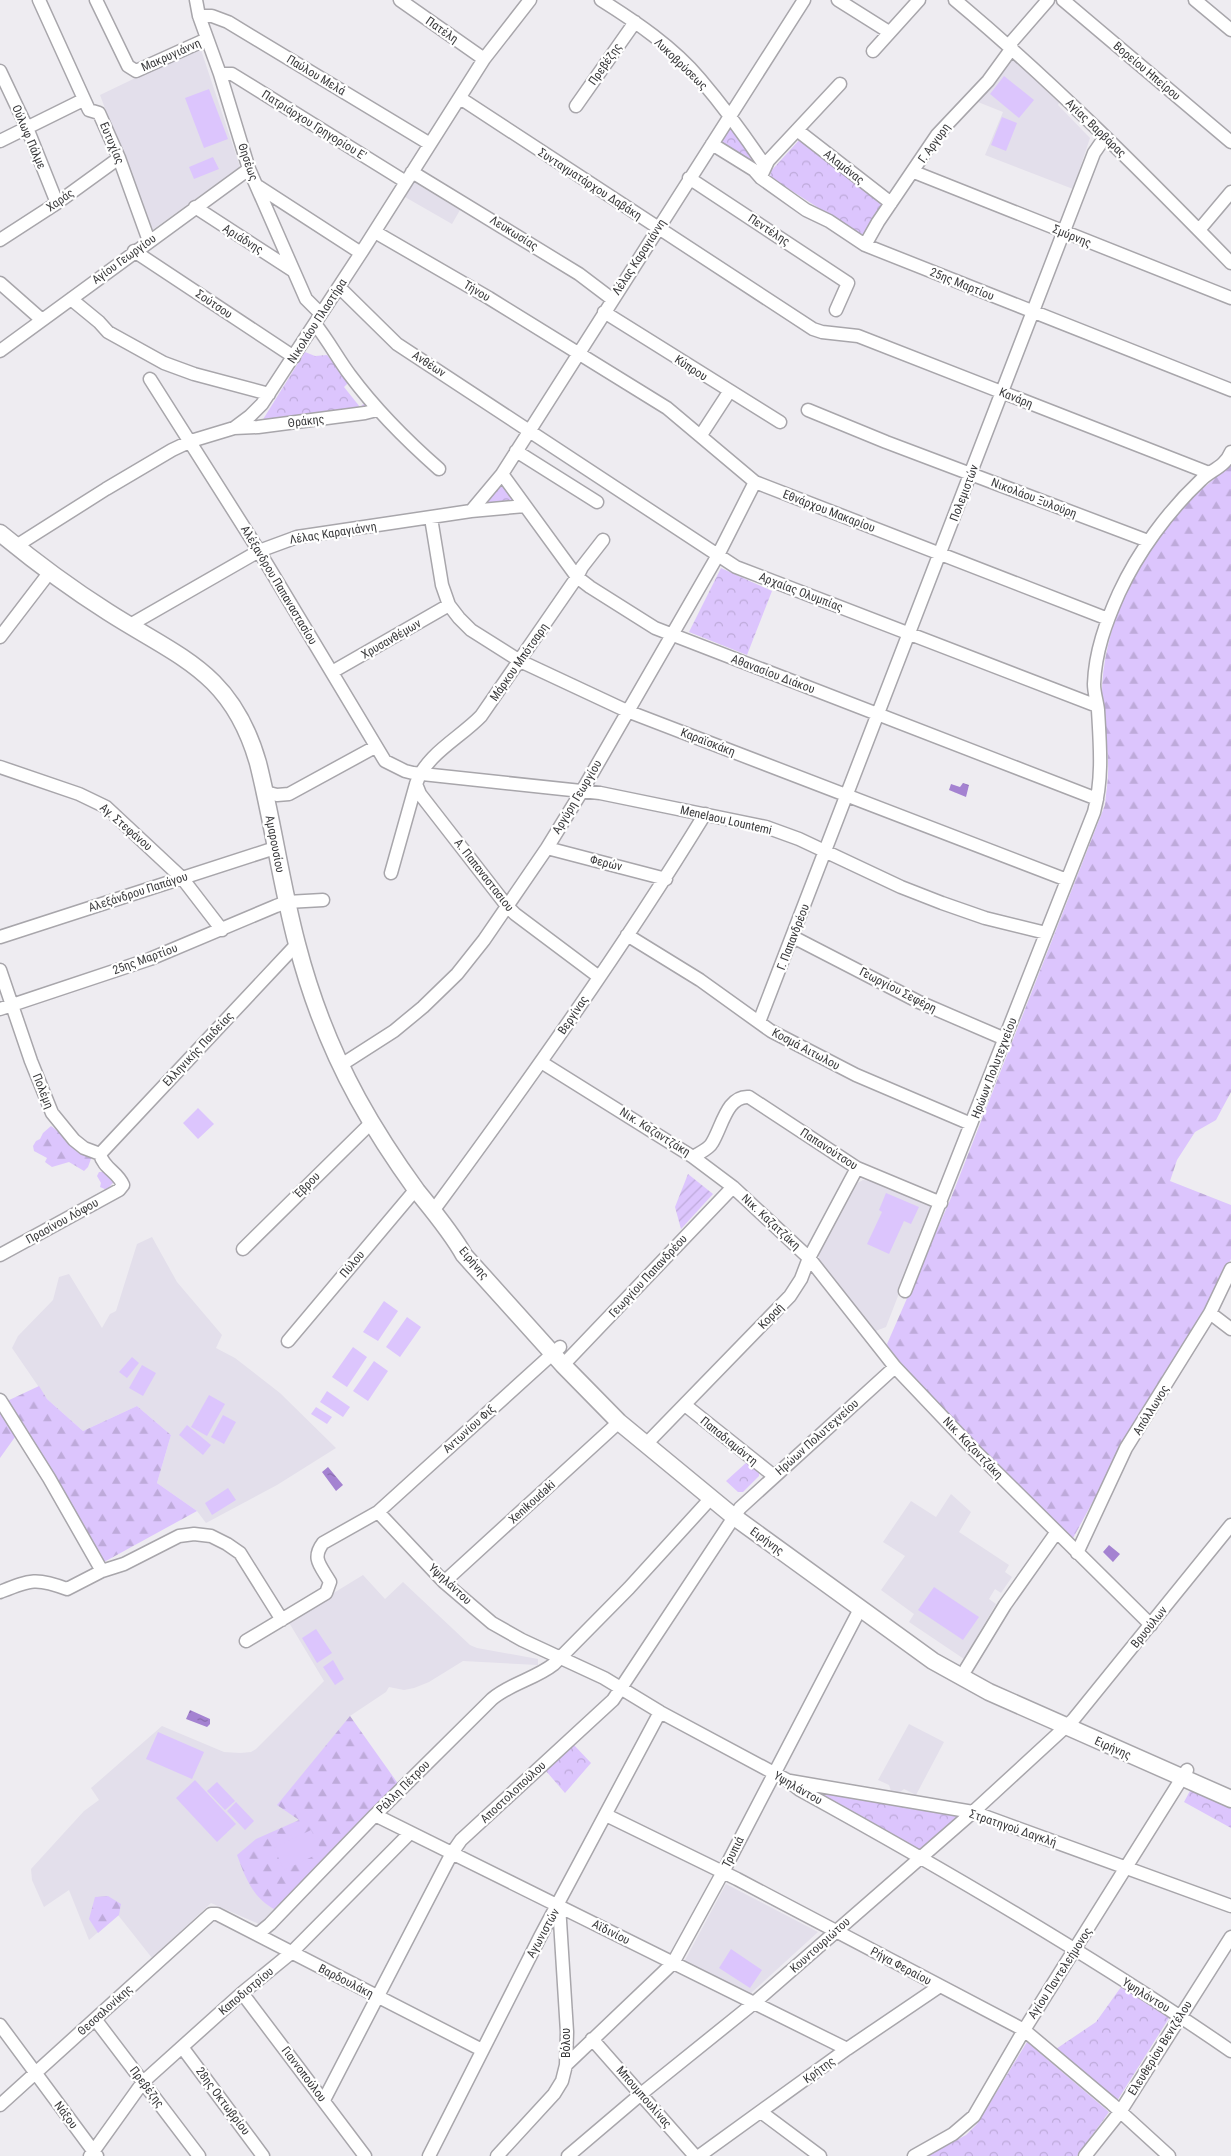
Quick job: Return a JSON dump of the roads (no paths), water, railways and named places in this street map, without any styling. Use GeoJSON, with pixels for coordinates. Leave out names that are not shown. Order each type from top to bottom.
{"type":"FeatureCollection","features":[{"type":"Feature","properties":{"kind":"main road","name":"Αμαρουσίου"},"geometry":{"type":"LineString","coordinates":[[0,533],[49,573],[183,657],[218,686],[243,720],[252,740],[266,792],[275,848],[297,944],[312,994],[329,1040],[359,1101],[372,1122],[416,1189],[454,1236]]}},
{"type":"Feature","properties":{"kind":"main road","name":"Ειρήνης"},"geometry":{"type":"LineString","coordinates":[[454,1236],[464,1255],[561,1356],[619,1422],[711,1498],[736,1512],[966,1670],[1069,1723]]}},
{"type":"Feature","properties":{"kind":"main road","name":"Ειρήνης"},"geometry":{"type":"LineString","coordinates":[[561,1356],[651,1439],[736,1512],[860,1609],[949,1671],[1185,1774],[1231,1799]]}},
{"type":"Feature","properties":{"kind":"main road","name":"Ειρήνης"},"geometry":{"type":"LineString","coordinates":[[1185,1774],[1231,1788]]}},
{"type":"Feature","properties":{"kind":"street","name":"Ευτυχίας"},"geometry":{"type":"LineString","coordinates":[[39,0],[88,110],[99,113],[119,158],[149,241]]}},
{"type":"Feature","properties":{"kind":"street","name":"Μακρυγιάννη"},"geometry":{"type":"LineString","coordinates":[[96,0],[128,66],[136,71],[207,39]]}},
{"type":"Feature","properties":{"kind":"street","name":"Θησέως"},"geometry":{"type":"LineString","coordinates":[[196,0],[199,16],[220,74],[249,168],[306,300],[349,374],[377,410],[439,469]]}},
{"type":"Feature","properties":{"kind":"street","name":"Πατέλη"},"geometry":{"type":"LineString","coordinates":[[401,0],[484,59]]}},
{"type":"Feature","properties":{"kind":"street","name":"Νικολάου Πλαστήρα"},"geometry":{"type":"LineString","coordinates":[[16,546],[114,484],[191,441],[234,428],[250,416],[269,394],[294,357],[484,59],[530,0]]}},
{"type":"Feature","properties":{"kind":"street","name":"Λυκοβρύσεως"},"geometry":{"type":"LineString","coordinates":[[601,0],[635,22],[667,48],[699,78],[729,117],[763,172]]}},
{"type":"Feature","properties":{"kind":"street","name":"Λέλας Καραγιάννη"},"geometry":{"type":"LineString","coordinates":[[471,511],[502,474],[528,430],[804,0]]}},
{"type":"Feature","properties":{"kind":"street"},"geometry":{"type":"LineString","coordinates":[[838,0],[889,32]]}},
{"type":"Feature","properties":{"kind":"street"},"geometry":{"type":"LineString","coordinates":[[873,51],[919,0]]}},
{"type":"Feature","properties":{"kind":"street","name":"Αγίας Βαρβάρας"},"geometry":{"type":"LineString","coordinates":[[955,0],[1011,47],[1105,137],[1231,263]]}},
{"type":"Feature","properties":{"kind":"street"},"geometry":{"type":"LineString","coordinates":[[1011,47],[1048,0]]}},
{"type":"Feature","properties":{"kind":"street","name":"Βορείου Ηπείρου"},"geometry":{"type":"LineString","coordinates":[[1063,0],[1231,142]]}},
{"type":"Feature","properties":{"kind":"street"},"geometry":{"type":"LineString","coordinates":[[1195,0],[1231,30]]}},
{"type":"Feature","properties":{"kind":"street","name":"Παύλου Μελά"},"geometry":{"type":"LineString","coordinates":[[199,16],[212,16],[228,22],[430,144]]}},
{"type":"Feature","properties":{"kind":"street","name":"Πρεβέζης"},"geometry":{"type":"LineString","coordinates":[[576,106],[635,22]]}},
{"type":"Feature","properties":{"kind":"street","name":"Γ. Αργυρη"},"geometry":{"type":"LineString","coordinates":[[865,245],[878,222],[914,172],[937,135],[988,81],[1011,47]]}},
{"type":"Feature","properties":{"kind":"street","name":"Ούλωφ Πάλμε"},"geometry":{"type":"LineString","coordinates":[[0,71],[27,128],[57,203]]}},
{"type":"Feature","properties":{"kind":"street","name":"Πατριάρχου Γρηγορίου Ε'"},"geometry":{"type":"LineString","coordinates":[[220,74],[232,74],[409,177]]}},
{"type":"Feature","properties":{"kind":"street"},"geometry":{"type":"LineString","coordinates":[[763,172],[797,130],[840,84]]}},
{"type":"Feature","properties":{"kind":"street","name":"Συνταγματάρχου Δαβάκη"},"geometry":{"type":"LineString","coordinates":[[460,98],[804,324],[822,332]]}},
{"type":"Feature","properties":{"kind":"street"},"geometry":{"type":"LineString","coordinates":[[0,141],[83,100]]}},
{"type":"Feature","properties":{"kind":"street","name":"Αλαμάνας"},"geometry":{"type":"LineString","coordinates":[[797,130],[892,203]]}},
{"type":"Feature","properties":{"kind":"street","name":"Πολεμιστών"},"geometry":{"type":"LineString","coordinates":[[825,851],[1094,153],[1105,137]]}},
{"type":"Feature","properties":{"kind":"street","name":"25ης Μαρτίου"},"geometry":{"type":"LineString","coordinates":[[712,144],[754,170],[763,172],[806,210],[830,221],[865,245],[1231,390]]}},
{"type":"Feature","properties":{"kind":"street","name":"Χαράς"},"geometry":{"type":"LineString","coordinates":[[0,240],[57,203],[119,158]]}},
{"type":"Feature","properties":{"kind":"street","name":"Αγίου Γεωργίου"},"geometry":{"type":"LineString","coordinates":[[0,351],[249,168]]}},
{"type":"Feature","properties":{"kind":"street","name":"Σμύρνης"},"geometry":{"type":"LineString","coordinates":[[914,172],[1231,298]]}},
{"type":"Feature","properties":{"kind":"street","name":"Λευκωσίας"},"geometry":{"type":"LineString","coordinates":[[409,177],[580,274],[612,299]]}},
{"type":"Feature","properties":{"kind":"street","name":"Πεντέλης"},"geometry":{"type":"LineString","coordinates":[[689,178],[848,283],[836,310]]}},
{"type":"Feature","properties":{"kind":"street"},"geometry":{"type":"LineString","coordinates":[[256,185],[361,253]]}},
{"type":"Feature","properties":{"kind":"street"},"geometry":{"type":"LineString","coordinates":[[1199,230],[1231,192]]}},
{"type":"Feature","properties":{"kind":"street","name":"Αριάδνης"},"geometry":{"type":"LineString","coordinates":[[195,207],[292,270]]}},
{"type":"Feature","properties":{"kind":"street","name":"Τήνου"},"geometry":{"type":"LineString","coordinates":[[375,232],[489,298],[578,353]]}},
{"type":"Feature","properties":{"kind":"street","name":"Σούτσου"},"geometry":{"type":"LineString","coordinates":[[134,251],[294,357]]}},
{"type":"Feature","properties":{"kind":"street"},"geometry":{"type":"LineString","coordinates":[[0,283],[42,320]]}},
{"type":"Feature","properties":{"kind":"street","name":"Ανθέων"},"geometry":{"type":"LineString","coordinates":[[339,287],[397,344],[528,430]]}},
{"type":"Feature","properties":{"kind":"street"},"geometry":{"type":"LineString","coordinates":[[71,300],[99,322],[108,332],[164,363],[194,374],[269,394]]}},
{"type":"Feature","properties":{"kind":"street","name":"Κύπρου"},"geometry":{"type":"LineString","coordinates":[[604,312],[729,392],[780,422]]}},
{"type":"Feature","properties":{"kind":"street","name":"Κανάρη"},"geometry":{"type":"LineString","coordinates":[[822,332],[858,336],[1209,473]]}},
{"type":"Feature","properties":{"kind":"street","name":"Εθνάρχου Μακαρίου"},"geometry":{"type":"LineString","coordinates":[[578,353],[667,408],[755,482],[1108,619]]}},
{"type":"Feature","properties":{"kind":"street","name":"Αλέξανδρου Παπαναστασίου"},"geometry":{"type":"LineString","coordinates":[[150,379],[259,551],[375,747],[385,761],[418,778]]}},
{"type":"Feature","properties":{"kind":"street"},"geometry":{"type":"LineString","coordinates":[[701,435],[729,392]]}},
{"type":"Feature","properties":{"kind":"street","name":"Θράκης"},"geometry":{"type":"LineString","coordinates":[[234,428],[266,426],[377,410]]}},
{"type":"Feature","properties":{"kind":"street","name":"Νικολάου Ξυλούρη"},"geometry":{"type":"LineString","coordinates":[[808,410],[1148,541]]}},
{"type":"Feature","properties":{"kind":"street","name":"Αρχαίας Ολυμπίας"},"geometry":{"type":"LineString","coordinates":[[528,430],[736,567],[1097,706]]}},
{"type":"Feature","properties":{"kind":"street"},"geometry":{"type":"LineString","coordinates":[[516,450],[597,502]]}},
{"type":"Feature","properties":{"kind":"street","name":"Ηρώων Πολυτεχνείου"},"geometry":{"type":"LineString","coordinates":[[905,1291],[1098,799],[1102,762],[1094,686],[1096,656],[1108,619],[1132,567],[1148,541],[1201,480],[1209,473],[1217,470],[1229,458],[1231,452]]}},
{"type":"Feature","properties":{"kind":"street","name":"Αθανασίου Διάκου"},"geometry":{"type":"LineString","coordinates":[[502,474],[578,577],[590,587],[655,628],[671,636],[1098,799]]}},
{"type":"Feature","properties":{"kind":"street","name":"Αργύρη Γεωργίου"},"geometry":{"type":"LineString","coordinates":[[341,1065],[394,1031],[434,997],[471,957],[546,848],[582,791],[718,555],[755,482]]}},
{"type":"Feature","properties":{"kind":"street","name":"Λέλας Καραγιάννη"},"geometry":{"type":"LineString","coordinates":[[136,628],[152,612],[259,551],[297,537],[471,511],[525,506]]}},
{"type":"Feature","properties":{"kind":"street","name":"Καραϊσκάκη"},"geometry":{"type":"LineString","coordinates":[[431,518],[442,585],[449,605],[471,630],[520,661],[627,711],[1067,880]]}},
{"type":"Feature","properties":{"kind":"street","name":"Μάρκου Μπότσαρη"},"geometry":{"type":"LineString","coordinates":[[418,778],[442,750],[467,731],[481,716],[578,577],[582,567],[603,540]]}},
{"type":"Feature","properties":{"kind":"street"},"geometry":{"type":"LineString","coordinates":[[0,637],[49,573]]}},
{"type":"Feature","properties":{"kind":"street","name":"Χρυσανθέμων"},"geometry":{"type":"LineString","coordinates":[[332,672],[449,605]]}},
{"type":"Feature","properties":{"kind":"street"},"geometry":{"type":"LineString","coordinates":[[266,792],[277,795],[289,794],[375,747]]}},
{"type":"Feature","properties":{"kind":"street","name":"Αγ. Στεφάνου"},"geometry":{"type":"LineString","coordinates":[[1,769],[94,799],[106,807],[182,878],[222,930]]}},
{"type":"Feature","properties":{"kind":"street"},"geometry":{"type":"LineString","coordinates":[[391,873],[418,778]]}},
{"type":"Feature","properties":{"kind":"street","name":"Menelaou Lountemi"},"geometry":{"type":"LineString","coordinates":[[418,778],[600,793],[773,829],[901,887],[942,903],[985,918],[1046,933]]}},
{"type":"Feature","properties":{"kind":"street","name":"Α. Παπαναστασιου"},"geometry":{"type":"LineString","coordinates":[[418,778],[420,794],[507,906],[599,977]]}},
{"type":"Feature","properties":{"kind":"street","name":"Βεργίνας"},"geometry":{"type":"LineString","coordinates":[[433,1211],[541,1062],[666,879],[705,814]]}},
{"type":"Feature","properties":{"kind":"street","name":"Αλεξάνδρου Παπάγου"},"geometry":{"type":"LineString","coordinates":[[0,937],[275,848]]}},
{"type":"Feature","properties":{"kind":"street","name":"Φερών"},"geometry":{"type":"LineString","coordinates":[[546,848],[666,879]]}},
{"type":"Feature","properties":{"kind":"street","name":"Γ. Παπανδρέου"},"geometry":{"type":"LineString","coordinates":[[759,1022],[825,851]]}},
{"type":"Feature","properties":{"kind":"street"},"geometry":{"type":"LineString","coordinates":[[287,902],[323,900]]}},
{"type":"Feature","properties":{"kind":"street","name":"25ης Μαρτίου"},"geometry":{"type":"LineString","coordinates":[[6,1007],[150,958],[287,902]]}},
{"type":"Feature","properties":{"kind":"street","name":"Κοσμά Αιτωλου"},"geometry":{"type":"LineString","coordinates":[[627,935],[700,980],[771,1031],[856,1075],[972,1124]]}},
{"type":"Feature","properties":{"kind":"street","name":"Γεωργίου Σεφέρη"},"geometry":{"type":"LineString","coordinates":[[793,937],[919,1002],[1005,1039]]}},
{"type":"Feature","properties":{"kind":"street","name":"Ελληνικής Παιδείας"},"geometry":{"type":"LineString","coordinates":[[100,1154],[297,944]]}},
{"type":"Feature","properties":{"kind":"street","name":"Πολέμη"},"geometry":{"type":"LineString","coordinates":[[0,970],[6,1007],[52,1113],[74,1140],[84,1148],[100,1154],[102,1162],[121,1180],[122,1185]]}},
{"type":"Feature","properties":{"kind":"street","name":"Νικ. Καζαντζάκη"},"geometry":{"type":"LineString","coordinates":[[541,1062],[693,1157],[711,1145],[734,1101],[741,1096],[750,1097]]}},
{"type":"Feature","properties":{"kind":"street","name":"Παπανούτσου"},"geometry":{"type":"LineString","coordinates":[[750,1097],[856,1168],[941,1203]]}},
{"type":"Feature","properties":{"kind":"street","name":"Έβρου"},"geometry":{"type":"LineString","coordinates":[[243,1249],[372,1122]]}},
{"type":"Feature","properties":{"kind":"street","name":"Νικ. Καζατζάκη"},"geometry":{"type":"LineString","coordinates":[[693,1157],[733,1186],[809,1258]]}},
{"type":"Feature","properties":{"kind":"street","name":"Κοραή"},"geometry":{"type":"LineString","coordinates":[[651,1439],[790,1296],[801,1280],[809,1258],[856,1168]]}},
{"type":"Feature","properties":{"kind":"street","name":"Πρασίνου Λόφου"},"geometry":{"type":"LineString","coordinates":[[0,1255],[119,1190],[122,1185]]}},
{"type":"Feature","properties":{"kind":"street","name":"Γεωργίου Παπανδρέου"},"geometry":{"type":"LineString","coordinates":[[561,1356],[733,1186]]}},
{"type":"Feature","properties":{"kind":"street","name":"Πύλου"},"geometry":{"type":"LineString","coordinates":[[288,1341],[416,1189]]}},
{"type":"Feature","properties":{"kind":"street","name":"Νικ. Καζαντζάκη"},"geometry":{"type":"LineString","coordinates":[[809,1258],[877,1341],[895,1367],[1056,1533],[1151,1625]]}},
{"type":"Feature","properties":{"kind":"street","name":"Απόλλωνος"},"geometry":{"type":"LineString","coordinates":[[1077,1554],[1126,1448],[1210,1313],[1231,1269]]}},
{"type":"Feature","properties":{"kind":"street"},"geometry":{"type":"LineString","coordinates":[[1210,1313],[1231,1329]]}},
{"type":"Feature","properties":{"kind":"street","name":"Αντωνίου Φιξ"},"geometry":{"type":"LineString","coordinates":[[282,1620],[326,1593],[330,1582],[317,1559],[317,1551],[323,1543],[378,1512],[561,1356]]}},
{"type":"Feature","properties":{"kind":"street","name":"Ηρώων Πολυτεχνείου"},"geometry":{"type":"LineString","coordinates":[[736,1512],[895,1367]]}},
{"type":"Feature","properties":{"kind":"street"},"geometry":{"type":"LineString","coordinates":[[0,1400],[49,1478],[102,1571]]}},
{"type":"Feature","properties":{"kind":"street","name":"Παπαδιαμάντη"},"geometry":{"type":"LineString","coordinates":[[685,1405],[774,1476]]}},
{"type":"Feature","properties":{"kind":"street","name":"Xenikoudaki"},"geometry":{"type":"LineString","coordinates":[[444,1582],[619,1422]]}},
{"type":"Feature","properties":{"kind":"street","name":"Ράλλη Πέτρου"},"geometry":{"type":"LineString","coordinates":[[258,1934],[270,1924],[375,1815],[501,1692],[548,1669],[629,1588],[711,1498]]}},
{"type":"Feature","properties":{"kind":"street","name":"Υψηλάντου"},"geometry":{"type":"LineString","coordinates":[[378,1512],[444,1582],[492,1623],[522,1640],[584,1667],[660,1712],[787,1780],[800,1790],[920,1857],[1076,1950],[1231,2050]]}},
{"type":"Feature","properties":{"kind":"street","name":"Αποστολοπούλου"},"geometry":{"type":"LineString","coordinates":[[324,2100],[452,1853],[461,1840],[613,1700],[736,1512]]}},
{"type":"Feature","properties":{"kind":"street","name":"Βρυούλων"},"geometry":{"type":"LineString","coordinates":[[1069,1723],[1231,1525]]}},
{"type":"Feature","properties":{"kind":"street"},"geometry":{"type":"LineString","coordinates":[[966,1670],[1005,1605],[1056,1533]]}},
{"type":"Feature","properties":{"kind":"street"},"geometry":{"type":"LineString","coordinates":[[0,1592],[27,1581],[40,1580],[67,1589],[102,1571],[124,1564],[179,1536],[194,1534],[211,1536],[240,1553],[282,1620],[246,1641]]}},
{"type":"Feature","properties":{"kind":"street","name":"Τρυπιά"},"geometry":{"type":"LineString","coordinates":[[566,2064],[673,1963],[723,1872],[860,1609]]}},
{"type":"Feature","properties":{"kind":"street","name":"Αγωνιστών"},"geometry":{"type":"LineString","coordinates":[[429,2156],[540,1937],[559,1905],[660,1712]]}},
{"type":"Feature","properties":{"kind":"street","name":"Κουντουριώτου"},"geometry":{"type":"LineString","coordinates":[[568,2156],[641,2094],[754,2003],[973,1812],[1069,1723]]}},
{"type":"Feature","properties":{"kind":"street","name":"Αγίου Παντελεήμονος"},"geometry":{"type":"LineString","coordinates":[[914,2156],[953,2134],[974,2116],[1024,2030],[1185,1774]]}},
{"type":"Feature","properties":{"kind":"street","name":"Στρατηγού Δαγκλή"},"geometry":{"type":"LineString","coordinates":[[787,1780],[973,1812],[1231,1906]]}},
{"type":"Feature","properties":{"kind":"street","name":"Αϊδινίου"},"geometry":{"type":"LineString","coordinates":[[375,1815],[847,2049]]}},
{"type":"Feature","properties":{"kind":"street","name":"Ρήγα Φεραίου"},"geometry":{"type":"LineString","coordinates":[[606,1816],[723,1872],[1024,2030],[1169,2156]]}},
{"type":"Feature","properties":{"kind":"street","name":"Καποδιστρίου"},"geometry":{"type":"LineString","coordinates":[[93,2154],[143,2082],[242,1993],[291,1953],[410,1833]]}},
{"type":"Feature","properties":{"kind":"street","name":"Βόλου"},"geometry":{"type":"LineString","coordinates":[[497,2156],[554,2094],[562,2081],[566,2064],[567,2032],[559,1905]]}},
{"type":"Feature","properties":{"kind":"street","name":"Βαρδουλάκη"},"geometry":{"type":"LineString","coordinates":[[211,1914],[216,1914],[258,1934],[291,1953],[482,2050]]}},
{"type":"Feature","properties":{"kind":"street","name":"Θεσσαλονίκης"},"geometry":{"type":"LineString","coordinates":[[0,2106],[211,1914]]}},
{"type":"Feature","properties":{"kind":"street"},"geometry":{"type":"LineString","coordinates":[[540,1937],[561,1941]]}},
{"type":"Feature","properties":{"kind":"street","name":"Ελευθερίου Βενιζέλου"},"geometry":{"type":"LineString","coordinates":[[1085,2156],[1120,2112],[1231,1937]]}},
{"type":"Feature","properties":{"kind":"street","name":"Κρήτης"},"geometry":{"type":"LineString","coordinates":[[699,2156],[847,2049],[940,1986]]}},
{"type":"Feature","properties":{"kind":"street","name":"Γιαννοπούλου"},"geometry":{"type":"LineString","coordinates":[[242,1993],[365,2156]]}},
{"type":"Feature","properties":{"kind":"street","name":"Πρεβέζης"},"geometry":{"type":"LineString","coordinates":[[95,2019],[199,2156]]}},
{"type":"Feature","properties":{"kind":"street","name":"Νάξου"},"geometry":{"type":"LineString","coordinates":[[0,2026],[93,2154]]}},
{"type":"Feature","properties":{"kind":"street","name":"Μπουμπουλίνας"},"geometry":{"type":"LineString","coordinates":[[592,2040],[695,2156]]}},
{"type":"Feature","properties":{"kind":"street","name":"28ης Οκτωβρίου"},"geometry":{"type":"LineString","coordinates":[[182,2046],[264,2156]]}},
{"type":"Feature","properties":{"kind":"street"},"geometry":{"type":"LineString","coordinates":[[761,2112],[820,2156]]}},
{"type":"Feature","properties":{"kind":"water"},"geometry":{"type":"Polygon","coordinates":[[[963,783],[969,785],[966,797],[949,790],[951,784],[960,787],[963,783]]]}},
{"type":"Feature","properties":{"kind":"water"},"geometry":{"type":"Polygon","coordinates":[[[328,1467],[343,1485],[336,1491],[322,1472],[328,1467]]]}},
{"type":"Feature","properties":{"kind":"water"},"geometry":{"type":"Polygon","coordinates":[[[1109,1545],[1120,1554],[1113,1562],[1103,1552],[1109,1545]]]}},
{"type":"Feature","properties":{"kind":"water"},"geometry":{"type":"Polygon","coordinates":[[[190,1710],[210,1719],[210,1724],[207,1727],[186,1719],[190,1710]]]}}]}
